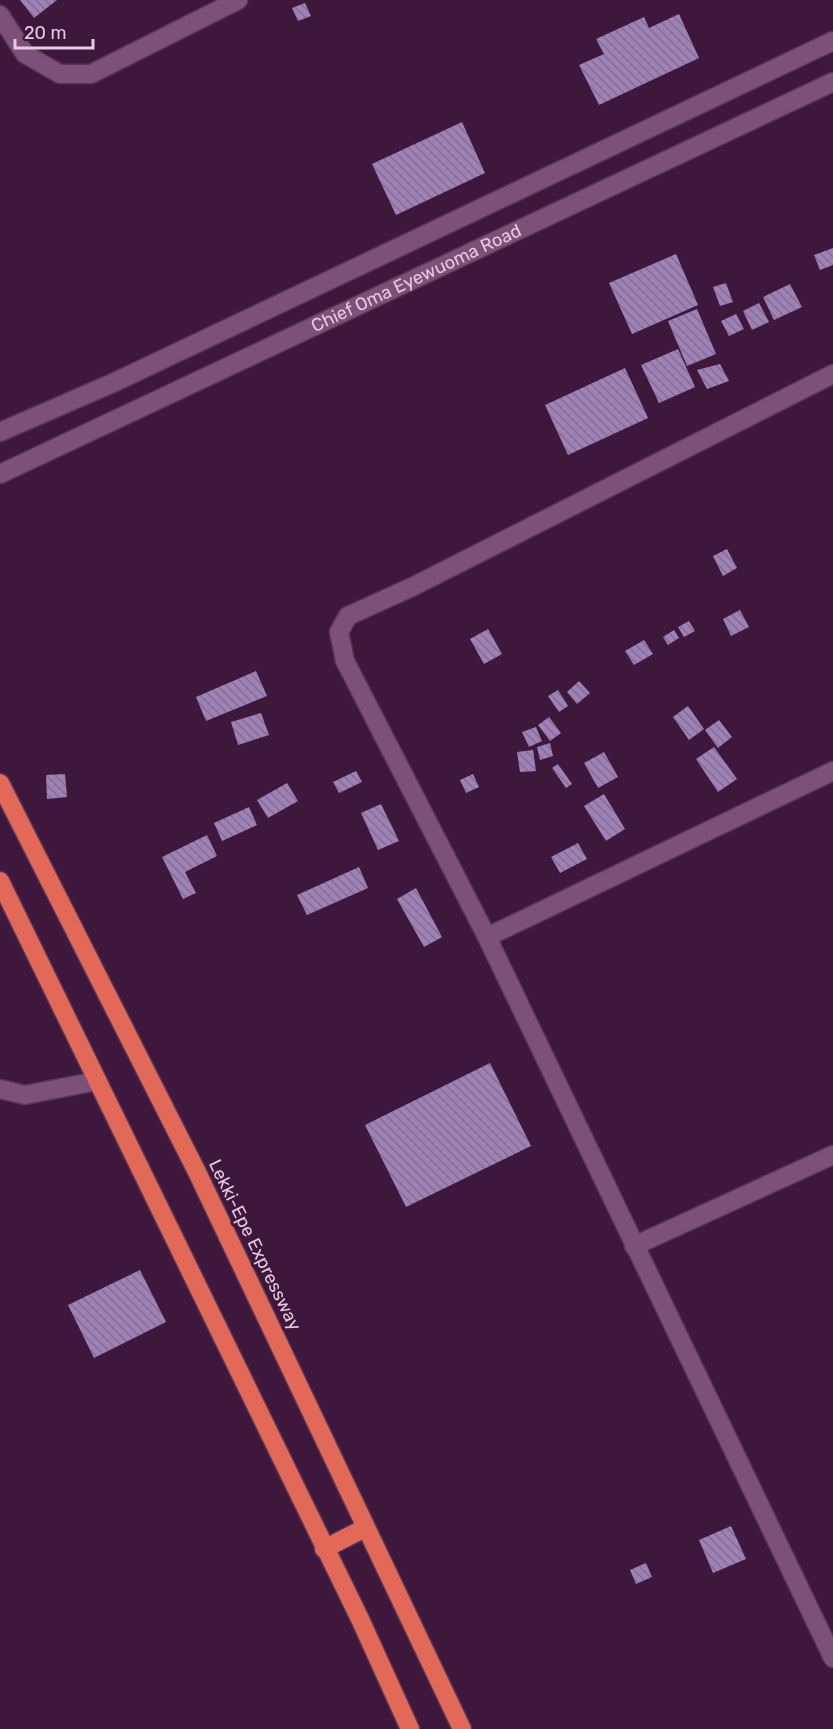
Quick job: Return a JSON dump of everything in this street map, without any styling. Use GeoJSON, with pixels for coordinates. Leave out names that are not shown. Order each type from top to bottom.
{"type":"FeatureCollection","features":[{"type":"Feature","properties":{"kind":"highway","name":"Lekki-Epe Expressway"},"geometry":{"type":"LineString","coordinates":[[0,783],[202,1183],[462,1729]]}},
{"type":"Feature","properties":{"kind":"highway"},"geometry":{"type":"LineString","coordinates":[[0,881],[360,1619],[410,1729]]}},
{"type":"Feature","properties":{"kind":"highway"},"geometry":{"type":"LineString","coordinates":[[324,1549],[365,1528]]}},
{"type":"Feature","properties":{"kind":"street"},"geometry":{"type":"LineString","coordinates":[[0,15],[25,54],[60,74],[91,74],[238,0]]}},
{"type":"Feature","properties":{"kind":"street","name":"Chief Oma Eyewuoma Road"},"geometry":{"type":"LineString","coordinates":[[0,432],[115,382],[833,41]]}},
{"type":"Feature","properties":{"kind":"street","name":"Chief Oma Eyewuoma Road"},"geometry":{"type":"LineString","coordinates":[[0,474],[833,82]]}},
{"type":"Feature","properties":{"kind":"street"},"geometry":{"type":"LineString","coordinates":[[833,374],[412,587],[348,616],[339,632],[345,661],[487,937],[833,1658]]}},
{"type":"Feature","properties":{"kind":"street"},"geometry":{"type":"LineString","coordinates":[[487,937],[833,771]]}},
{"type":"Feature","properties":{"kind":"street"},"geometry":{"type":"LineString","coordinates":[[0,1089],[25,1095],[97,1081]]}},
{"type":"Feature","properties":{"kind":"street"},"geometry":{"type":"LineString","coordinates":[[634,1246],[833,1155]]}},
{"type":"Feature","properties":{"kind":"building"},"geometry":{"type":"Polygon","coordinates":[[[20,0],[57,0],[34,18],[20,0]]]}},
{"type":"Feature","properties":{"kind":"building"},"geometry":{"type":"Polygon","coordinates":[[[305,3],[311,16],[298,21],[292,8],[305,3]]]}},
{"type":"Feature","properties":{"kind":"building"},"geometry":{"type":"Polygon","coordinates":[[[679,14],[699,58],[599,105],[579,65],[604,54],[596,39],[644,17],[649,28],[679,14]]]}},
{"type":"Feature","properties":{"kind":"building"},"geometry":{"type":"Polygon","coordinates":[[[462,122],[485,173],[396,215],[372,164],[462,122]]]}},
{"type":"Feature","properties":{"kind":"building"},"geometry":{"type":"Polygon","coordinates":[[[833,248],[833,265],[820,270],[814,255],[833,248]]]}},
{"type":"Feature","properties":{"kind":"building"},"geometry":{"type":"Polygon","coordinates":[[[676,254],[698,305],[632,334],[609,283],[676,254]]]}},
{"type":"Feature","properties":{"kind":"building"},"geometry":{"type":"Polygon","coordinates":[[[726,283],[733,302],[720,306],[713,287],[726,283]]]}},
{"type":"Feature","properties":{"kind":"building"},"geometry":{"type":"Polygon","coordinates":[[[790,284],[802,307],[774,320],[763,297],[790,284]]]}},
{"type":"Feature","properties":{"kind":"building"},"geometry":{"type":"Polygon","coordinates":[[[759,303],[769,322],[752,330],[743,311],[759,303]]]}},
{"type":"Feature","properties":{"kind":"building"},"geometry":{"type":"Polygon","coordinates":[[[697,309],[716,354],[687,366],[668,321],[697,309]]]}},
{"type":"Feature","properties":{"kind":"building"},"geometry":{"type":"Polygon","coordinates":[[[736,314],[744,329],[729,336],[721,321],[736,314]]]}},
{"type":"Feature","properties":{"kind":"building"},"geometry":{"type":"Polygon","coordinates":[[[678,349],[695,387],[659,403],[641,365],[678,349]]]}},
{"type":"Feature","properties":{"kind":"building"},"geometry":{"type":"Polygon","coordinates":[[[720,364],[729,381],[707,389],[697,370],[720,364]]]}},
{"type":"Feature","properties":{"kind":"building"},"geometry":{"type":"Polygon","coordinates":[[[625,368],[648,418],[568,455],[545,405],[625,368]]]}},
{"type":"Feature","properties":{"kind":"building"},"geometry":{"type":"Polygon","coordinates":[[[727,549],[737,568],[723,576],[713,556],[727,549]]]}},
{"type":"Feature","properties":{"kind":"building"},"geometry":{"type":"Polygon","coordinates":[[[740,610],[749,627],[731,636],[723,619],[740,610]]]}},
{"type":"Feature","properties":{"kind":"building"},"geometry":{"type":"Polygon","coordinates":[[[689,621],[695,631],[684,637],[678,627],[689,621]]]}},
{"type":"Feature","properties":{"kind":"building"},"geometry":{"type":"Polygon","coordinates":[[[488,629],[502,654],[484,664],[470,639],[488,629]]]}},
{"type":"Feature","properties":{"kind":"building"},"geometry":{"type":"Polygon","coordinates":[[[674,630],[679,638],[668,645],[663,637],[674,630]]]}},
{"type":"Feature","properties":{"kind":"building"},"geometry":{"type":"Polygon","coordinates":[[[644,640],[653,654],[634,665],[625,651],[644,640]]]}},
{"type":"Feature","properties":{"kind":"building"},"geometry":{"type":"Polygon","coordinates":[[[256,671],[267,696],[206,721],[196,697],[256,671]]]}},
{"type":"Feature","properties":{"kind":"building"},"geometry":{"type":"Polygon","coordinates":[[[579,681],[590,693],[577,704],[567,692],[579,681]]]}},
{"type":"Feature","properties":{"kind":"building"},"geometry":{"type":"Polygon","coordinates":[[[558,690],[568,706],[559,712],[548,696],[558,690]]]}},
{"type":"Feature","properties":{"kind":"building"},"geometry":{"type":"Polygon","coordinates":[[[688,706],[704,729],[689,740],[673,717],[688,706]]]}},
{"type":"Feature","properties":{"kind":"building"},"geometry":{"type":"Polygon","coordinates":[[[261,713],[269,735],[238,745],[231,722],[261,713]]]}},
{"type":"Feature","properties":{"kind":"building"},"geometry":{"type":"Polygon","coordinates":[[[549,717],[561,733],[550,741],[538,725],[549,717]]]}},
{"type":"Feature","properties":{"kind":"building"},"geometry":{"type":"Polygon","coordinates":[[[719,720],[732,737],[718,748],[705,730],[719,720]]]}},
{"type":"Feature","properties":{"kind":"building"},"geometry":{"type":"Polygon","coordinates":[[[536,727],[542,741],[529,747],[522,732],[536,727]]]}},
{"type":"Feature","properties":{"kind":"building"},"geometry":{"type":"Polygon","coordinates":[[[550,743],[553,756],[540,760],[537,747],[550,743]]]}},
{"type":"Feature","properties":{"kind":"building"},"geometry":{"type":"Polygon","coordinates":[[[714,747],[737,779],[718,792],[696,759],[714,747]]]}},
{"type":"Feature","properties":{"kind":"building"},"geometry":{"type":"Polygon","coordinates":[[[533,750],[536,771],[520,772],[517,752],[533,750]]]}},
{"type":"Feature","properties":{"kind":"building"},"geometry":{"type":"Polygon","coordinates":[[[604,752],[618,777],[598,788],[584,763],[604,752]]]}},
{"type":"Feature","properties":{"kind":"building"},"geometry":{"type":"Polygon","coordinates":[[[558,764],[572,784],[566,788],[552,768],[558,764]]]}},
{"type":"Feature","properties":{"kind":"building"},"geometry":{"type":"Polygon","coordinates":[[[356,771],[362,782],[339,793],[333,782],[356,771]]]}},
{"type":"Feature","properties":{"kind":"building"},"geometry":{"type":"Polygon","coordinates":[[[65,774],[67,797],[47,799],[46,775],[65,774]]]}},
{"type":"Feature","properties":{"kind":"building"},"geometry":{"type":"Polygon","coordinates":[[[473,774],[479,787],[466,793],[460,780],[473,774]]]}},
{"type":"Feature","properties":{"kind":"building"},"geometry":{"type":"Polygon","coordinates":[[[287,783],[298,801],[268,818],[257,800],[287,783]]]}},
{"type":"Feature","properties":{"kind":"building"},"geometry":{"type":"Polygon","coordinates":[[[604,794],[625,829],[606,841],[584,806],[604,794]]]}},
{"type":"Feature","properties":{"kind":"building"},"geometry":{"type":"Polygon","coordinates":[[[381,804],[399,841],[378,850],[361,813],[381,804]]]}},
{"type":"Feature","properties":{"kind":"building"},"geometry":{"type":"Polygon","coordinates":[[[249,807],[257,825],[222,841],[214,823],[249,807]]]}},
{"type":"Feature","properties":{"kind":"building"},"geometry":{"type":"Polygon","coordinates":[[[207,835],[217,856],[185,872],[196,893],[183,899],[162,857],[207,835]]]}},
{"type":"Feature","properties":{"kind":"building"},"geometry":{"type":"Polygon","coordinates":[[[578,843],[587,859],[560,873],[551,857],[578,843]]]}},
{"type":"Feature","properties":{"kind":"building"},"geometry":{"type":"Polygon","coordinates":[[[359,867],[368,888],[307,915],[297,895],[359,867]]]}},
{"type":"Feature","properties":{"kind":"building"},"geometry":{"type":"Polygon","coordinates":[[[416,888],[442,937],[424,947],[397,899],[416,888]]]}},
{"type":"Feature","properties":{"kind":"building"},"geometry":{"type":"Polygon","coordinates":[[[490,1063],[531,1146],[406,1207],[365,1125],[490,1063]]]}},
{"type":"Feature","properties":{"kind":"building"},"geometry":{"type":"Polygon","coordinates":[[[140,1270],[166,1322],[94,1358],[68,1305],[140,1270]]]}},
{"type":"Feature","properties":{"kind":"building"},"geometry":{"type":"Polygon","coordinates":[[[731,1526],[746,1559],[713,1573],[699,1540],[731,1526]]]}},
{"type":"Feature","properties":{"kind":"building"},"geometry":{"type":"Polygon","coordinates":[[[646,1563],[652,1577],[636,1584],[630,1570],[646,1563]]]}}]}
